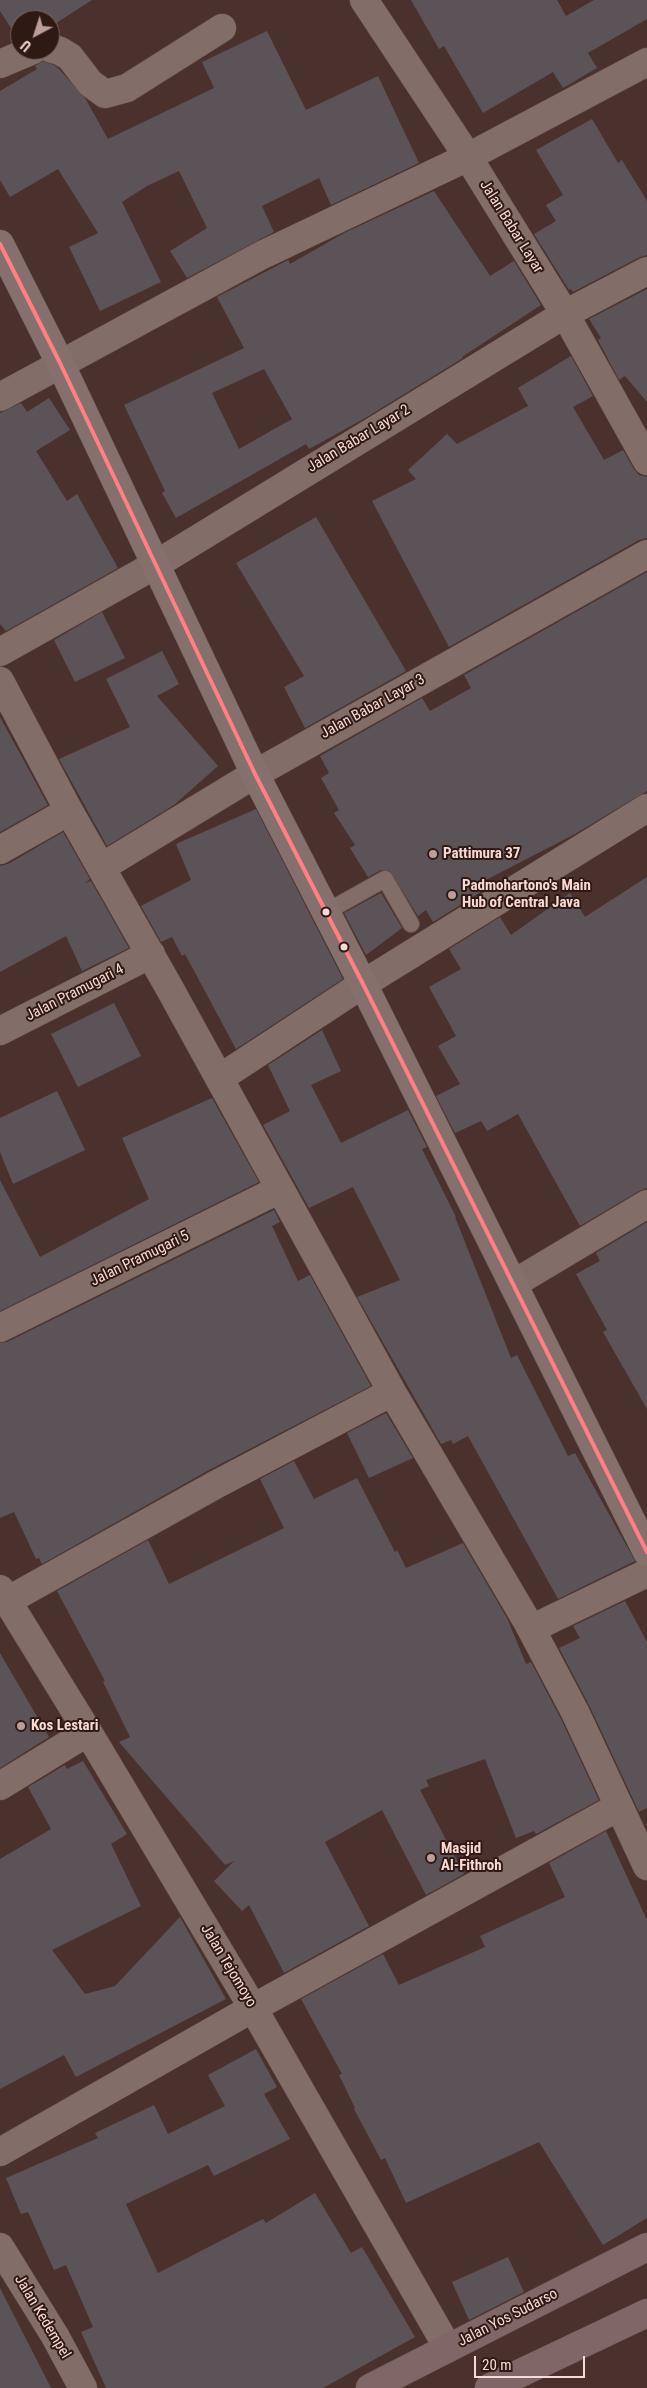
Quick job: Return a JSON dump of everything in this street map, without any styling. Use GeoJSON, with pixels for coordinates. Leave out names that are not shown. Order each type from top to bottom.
{"type":"FeatureCollection","features":[{"type":"Feature","properties":{"kind":"main road"},"geometry":{"type":"LineString","coordinates":[[0,244],[60,363],[255,774],[363,984],[647,1552]]}},
{"type":"Feature","properties":{"kind":"main road","name":"Jalan Yos Sudarso"},"geometry":{"type":"LineString","coordinates":[[370,2388],[647,2247]]}},
{"type":"Feature","properties":{"kind":"main road"},"geometry":{"type":"LineString","coordinates":[[489,2388],[647,2313]]}},
{"type":"Feature","properties":{"kind":"street","name":"Jalan Babar Layar"},"geometry":{"type":"LineString","coordinates":[[364,0],[468,157],[565,314],[647,461]]}},
{"type":"Feature","properties":{"kind":"street"},"geometry":{"type":"LineString","coordinates":[[60,51],[70,57],[90,83],[105,94],[127,88],[222,28]]}},
{"type":"Feature","properties":{"kind":"street"},"geometry":{"type":"LineString","coordinates":[[0,396],[260,256],[468,157],[647,62]]}},
{"type":"Feature","properties":{"kind":"street","name":"Jalan Babar Layar 2"},"geometry":{"type":"LineString","coordinates":[[0,652],[155,565],[565,314],[647,271]]}},
{"type":"Feature","properties":{"kind":"street","name":"Jalan Babar Layar 3"},"geometry":{"type":"LineString","coordinates":[[102,867],[255,774],[647,554]]}},
{"type":"Feature","properties":{"kind":"street"},"geometry":{"type":"LineString","coordinates":[[0,681],[68,811],[102,867],[220,1078],[392,1392],[531,1629],[575,1712],[618,1808],[647,1866]]}},
{"type":"Feature","properties":{"kind":"street"},"geometry":{"type":"LineString","coordinates":[[220,1078],[363,984],[647,808]]}},
{"type":"Feature","properties":{"kind":"street"},"geometry":{"type":"LineString","coordinates":[[0,850],[68,811]]}},
{"type":"Feature","properties":{"kind":"street","name":"Jalan Pramugari 4"},"geometry":{"type":"LineString","coordinates":[[0,1031],[150,954]]}},
{"type":"Feature","properties":{"kind":"street","name":"Jalan Pramugari 5"},"geometry":{"type":"LineString","coordinates":[[0,1328],[280,1189]]}},
{"type":"Feature","properties":{"kind":"street"},"geometry":{"type":"LineString","coordinates":[[513,1284],[647,1204]]}},
{"type":"Feature","properties":{"kind":"street"},"geometry":{"type":"LineString","coordinates":[[3,1595],[392,1392]]}},
{"type":"Feature","properties":{"kind":"street"},"geometry":{"type":"LineString","coordinates":[[531,1629],[647,1573]]}},
{"type":"Feature","properties":{"kind":"street","name":"Jalan Tejomoyo"},"geometry":{"type":"LineString","coordinates":[[3,1595],[88,1732],[252,2008],[448,2348]]}},
{"type":"Feature","properties":{"kind":"street"},"geometry":{"type":"LineString","coordinates":[[0,1786],[88,1732]]}},
{"type":"Feature","properties":{"kind":"street"},"geometry":{"type":"LineString","coordinates":[[0,2152],[252,2008],[618,1808]]}},
{"type":"Feature","properties":{"kind":"street","name":"Jalan Kedempel"},"geometry":{"type":"LineString","coordinates":[[0,2247],[55,2336],[83,2388]]}},
{"type":"Feature","properties":{"kind":"lane"},"geometry":{"type":"LineString","coordinates":[[326,912],[385,879],[411,924]]}},
{"type":"Feature","properties":{"kind":"building"},"geometry":{"type":"Polygon","coordinates":[[[0,0],[92,0],[60,21],[60,10],[10,10],[10,27],[0,11],[0,0]]]}},
{"type":"Feature","properties":{"kind":"building"},"geometry":{"type":"Polygon","coordinates":[[[411,0],[557,0],[566,16],[594,0],[647,0],[647,19],[588,53],[597,68],[563,88],[553,72],[483,113],[444,46],[439,49],[411,0]]]}},
{"type":"Feature","properties":{"kind":"building"},"geometry":{"type":"Polygon","coordinates":[[[267,31],[306,110],[378,76],[419,163],[331,205],[319,178],[262,206],[274,232],[187,278],[170,251],[207,228],[179,171],[147,186],[122,202],[161,282],[100,311],[69,247],[98,233],[58,169],[10,197],[0,180],[0,91],[37,69],[35,66],[43,61],[54,65],[85,98],[108,139],[214,88],[202,62],[267,31]]]}},
{"type":"Feature","properties":{"kind":"building"},"geometry":{"type":"Polygon","coordinates":[[[592,119],[618,163],[622,160],[647,201],[647,255],[573,292],[571,289],[569,290],[534,234],[556,221],[546,205],[563,195],[536,150],[592,119]]]}},
{"type":"Feature","properties":{"kind":"building"},"geometry":{"type":"Polygon","coordinates":[[[434,191],[490,276],[514,261],[541,305],[463,358],[367,417],[309,449],[306,444],[176,518],[162,493],[165,491],[124,405],[244,348],[217,297],[288,260],[290,264],[344,233],[434,191]],[[264,369],[212,393],[239,449],[292,419],[264,369]]]}},
{"type":"Feature","properties":{"kind":"building"},"geometry":{"type":"Polygon","coordinates":[[[647,289],[647,402],[625,376],[619,380],[598,340],[601,338],[589,319],[647,289]]]}},
{"type":"Feature","properties":{"kind":"building"},"geometry":{"type":"Polygon","coordinates":[[[571,356],[593,396],[573,407],[604,460],[623,450],[639,475],[647,477],[647,538],[639,540],[449,647],[372,501],[416,479],[408,470],[447,434],[457,444],[528,406],[518,388],[571,356]]]}},
{"type":"Feature","properties":{"kind":"building"},"geometry":{"type":"Polygon","coordinates":[[[49,398],[70,430],[36,451],[67,501],[77,494],[118,568],[6,631],[0,624],[0,413],[21,403],[27,412],[49,398]]]}},
{"type":"Feature","properties":{"kind":"building"},"geometry":{"type":"Polygon","coordinates":[[[316,517],[406,671],[305,728],[284,687],[304,676],[236,563],[316,517]]]}},
{"type":"Feature","properties":{"kind":"building"},"geometry":{"type":"Polygon","coordinates":[[[647,572],[647,791],[575,834],[480,883],[484,890],[433,922],[426,910],[418,916],[390,871],[381,870],[368,877],[350,848],[355,845],[334,813],[339,810],[321,778],[329,773],[320,756],[422,698],[430,711],[471,688],[464,675],[647,572]]]}},
{"type":"Feature","properties":{"kind":"building"},"geometry":{"type":"Polygon","coordinates":[[[102,612],[125,658],[75,682],[54,640],[102,612]]]}},
{"type":"Feature","properties":{"kind":"building"},"geometry":{"type":"Polygon","coordinates":[[[162,651],[179,684],[157,696],[218,766],[174,805],[107,846],[59,759],[130,727],[106,679],[162,651]]]}},
{"type":"Feature","properties":{"kind":"building"},"geometry":{"type":"Polygon","coordinates":[[[0,717],[48,805],[0,832],[0,717]]]}},
{"type":"Feature","properties":{"kind":"building"},"geometry":{"type":"Polygon","coordinates":[[[256,809],[343,979],[236,1049],[185,954],[182,956],[172,937],[161,942],[141,906],[191,880],[176,844],[256,809]]]}},
{"type":"Feature","properties":{"kind":"building"},"geometry":{"type":"Polygon","coordinates":[[[63,832],[90,879],[85,883],[91,881],[129,948],[82,971],[66,936],[0,972],[0,866],[8,864],[63,832]]]}},
{"type":"Feature","properties":{"kind":"building"},"geometry":{"type":"Polygon","coordinates":[[[647,877],[647,1188],[580,1226],[518,1114],[487,1131],[481,1121],[455,1133],[436,1096],[460,1084],[438,1046],[456,1036],[429,987],[461,969],[449,949],[500,917],[511,935],[570,893],[585,917],[647,877]]]}},
{"type":"Feature","properties":{"kind":"building"},"geometry":{"type":"Polygon","coordinates":[[[381,893],[402,928],[366,955],[344,913],[381,893]]]}},
{"type":"Feature","properties":{"kind":"building"},"geometry":{"type":"Polygon","coordinates":[[[114,1003],[141,1056],[78,1087],[51,1034],[114,1003]]]}},
{"type":"Feature","properties":{"kind":"building"},"geometry":{"type":"Polygon","coordinates":[[[322,1030],[341,1071],[311,1085],[341,1143],[408,1110],[427,1147],[422,1149],[456,1217],[511,1358],[517,1355],[568,1456],[575,1453],[635,1561],[558,1599],[468,1436],[453,1444],[451,1440],[441,1444],[357,1297],[400,1280],[353,1187],[309,1208],[263,1125],[290,1111],[268,1065],[322,1030]]]}},
{"type":"Feature","properties":{"kind":"building"},"geometry":{"type":"Polygon","coordinates":[[[57,1091],[85,1150],[13,1184],[0,1152],[0,1118],[57,1091]]]}},
{"type":"Feature","properties":{"kind":"building"},"geometry":{"type":"Polygon","coordinates":[[[212,1098],[259,1182],[0,1311],[0,1180],[40,1257],[149,1199],[122,1138],[212,1098]]]}},
{"type":"Feature","properties":{"kind":"building"},"geometry":{"type":"Polygon","coordinates":[[[274,1210],[280,1222],[272,1226],[298,1281],[310,1275],[371,1386],[209,1470],[42,1564],[39,1558],[36,1559],[14,1512],[0,1518],[0,1343],[7,1342],[274,1210]]]}},
{"type":"Feature","properties":{"kind":"building"},"geometry":{"type":"Polygon","coordinates":[[[647,1222],[647,1409],[603,1332],[607,1330],[576,1274],[600,1261],[596,1253],[647,1222]]]}},
{"type":"Feature","properties":{"kind":"building"},"geometry":{"type":"Polygon","coordinates":[[[386,1413],[413,1458],[369,1478],[347,1433],[386,1413]]]}},
{"type":"Feature","properties":{"kind":"building"},"geometry":{"type":"Polygon","coordinates":[[[294,1461],[314,1499],[357,1478],[395,1552],[397,1550],[406,1568],[463,1543],[507,1618],[526,1664],[531,1662],[561,1719],[599,1800],[536,1834],[534,1831],[516,1838],[485,1759],[426,1780],[429,1786],[420,1790],[464,1874],[426,1895],[382,1810],[325,1842],[369,1926],[284,1973],[249,1905],[242,1911],[214,1881],[234,1861],[225,1865],[119,1742],[130,1737],[103,1682],[105,1681],[57,1591],[148,1540],[169,1584],[284,1528],[260,1479],[294,1461]]]}},
{"type":"Feature","properties":{"kind":"building"},"geometry":{"type":"Polygon","coordinates":[[[625,1601],[647,1642],[647,1808],[639,1812],[589,1705],[559,1648],[580,1638],[573,1626],[625,1601]]]}},
{"type":"Feature","properties":{"kind":"building","name":"Kos Lestari"},"geometry":{"type":"Polygon","coordinates":[[[0,1653],[49,1737],[0,1768],[0,1653]]]}},
{"type":"Feature","properties":{"kind":"building"},"geometry":{"type":"Polygon","coordinates":[[[83,1761],[127,1834],[111,1844],[141,1906],[52,1950],[85,1994],[115,1986],[180,1917],[226,1999],[76,2077],[64,2055],[0,2089],[0,1859],[51,1829],[28,1787],[65,1765],[67,1769],[83,1761]]]}},
{"type":"Feature","properties":{"kind":"building"},"geometry":{"type":"Polygon","coordinates":[[[606,1831],[647,1920],[647,2218],[603,2245],[539,2142],[406,2203],[385,2158],[381,2160],[354,2109],[339,2075],[342,2074],[301,1999],[383,1954],[399,1985],[485,1947],[480,1936],[565,1897],[549,1863],[606,1831]]]}},
{"type":"Feature","properties":{"kind":"building"},"geometry":{"type":"Polygon","coordinates":[[[256,2049],[277,2087],[264,2094],[290,2139],[214,2176],[208,2165],[126,2204],[158,2273],[263,2219],[266,2223],[315,2193],[351,2253],[362,2247],[415,2337],[323,2388],[106,2388],[81,2332],[93,2327],[66,2265],[54,2270],[28,2212],[21,2214],[6,2178],[98,2138],[95,2133],[154,2105],[168,2134],[225,2106],[208,2075],[256,2049]]]}},
{"type":"Feature","properties":{"kind":"building"},"geometry":{"type":"Polygon","coordinates":[[[508,2257],[524,2292],[469,2320],[452,2282],[508,2257]]]}},
{"type":"Feature","properties":{"kind":"building"},"geometry":{"type":"Polygon","coordinates":[[[0,2288],[51,2388],[0,2388],[0,2288]]]}},
{"type":"Feature","properties":{"kind":"transit line"},"geometry":{"type":"LineString","coordinates":[[0,244],[60,363],[255,774],[363,984],[647,1552]]}},
{"type":"Feature","properties":{"kind":"place","name":"Pattimura 37"},"geometry":{"type":"Point","coordinates":[433,854]}},
{"type":"Feature","properties":{"kind":"place","name":"Padmohartono's Main Hub of Central Java"},"geometry":{"type":"Point","coordinates":[452,895]}},
{"type":"Feature","properties":{"kind":"place","name":"Kos Lestari"},"geometry":{"type":"Point","coordinates":[21,1726]}},
{"type":"Feature","properties":{"kind":"place","name":"Masjid Al-Fithroh"},"geometry":{"type":"Point","coordinates":[431,1858]}}]}
